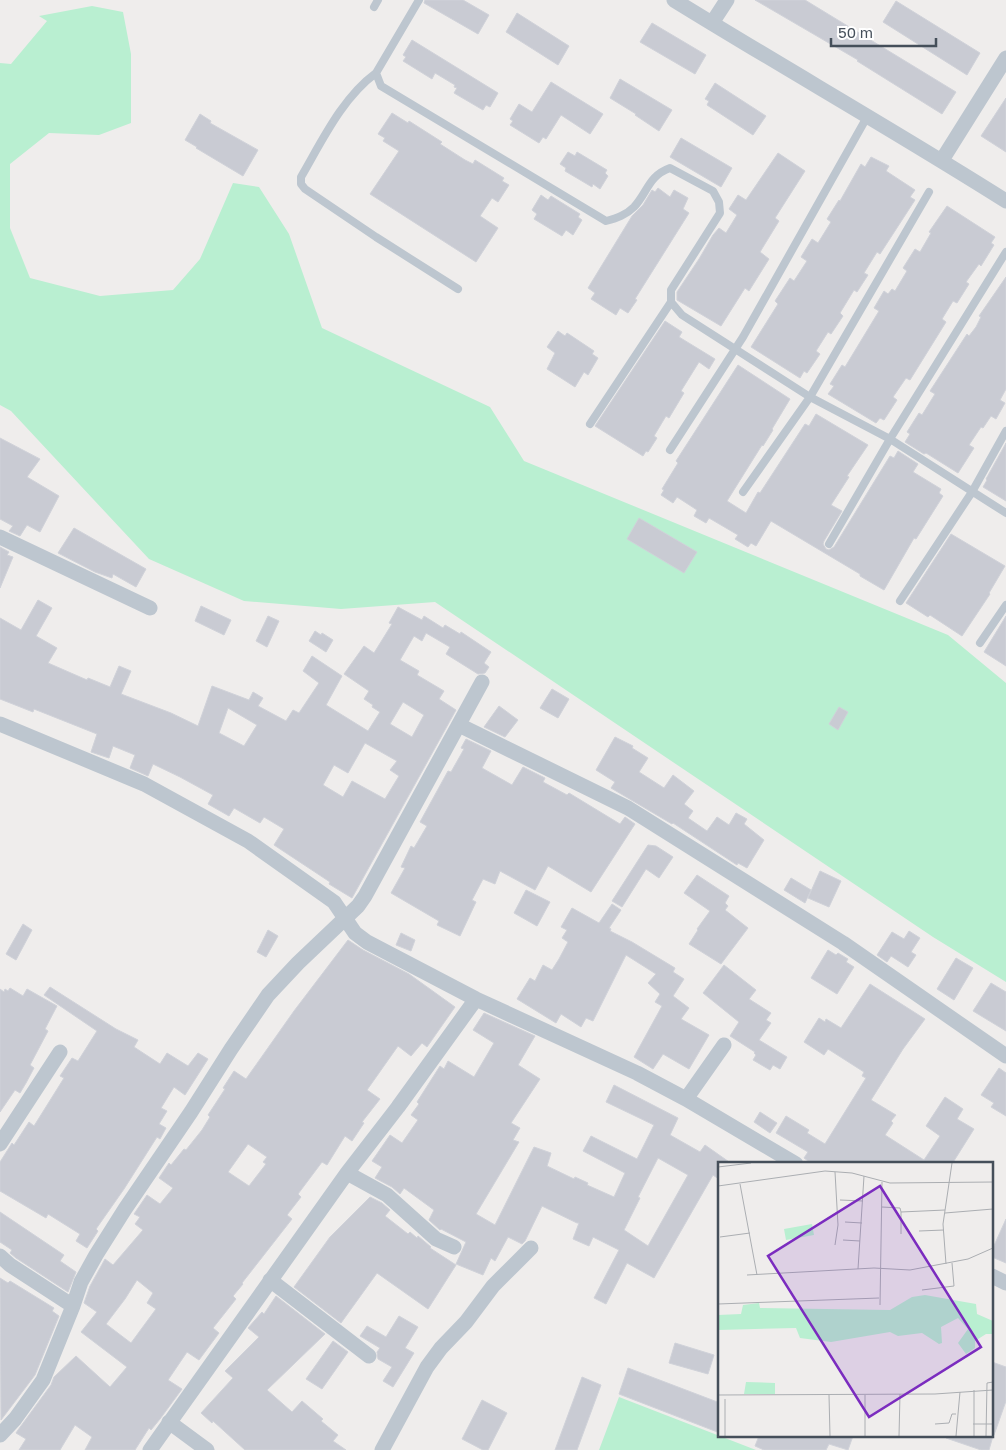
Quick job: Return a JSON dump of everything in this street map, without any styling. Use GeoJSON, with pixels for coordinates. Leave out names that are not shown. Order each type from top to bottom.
{"type":"FeatureCollection","features":[{"type":"Feature","properties":{"kind":"street"},"geometry":{"type":"LineString","coordinates":[[674,0],[867,117],[942,160],[1006,201]]}},
{"type":"Feature","properties":{"kind":"street"},"geometry":{"type":"LineString","coordinates":[[712,23],[727,0]]}},
{"type":"Feature","properties":{"kind":"street"},"geometry":{"type":"LineString","coordinates":[[942,160],[1006,58]]}},
{"type":"Feature","properties":{"kind":"street"},"geometry":{"type":"LineString","coordinates":[[0,537],[150,608]]}},
{"type":"Feature","properties":{"kind":"street"},"geometry":{"type":"LineString","coordinates":[[0,1436],[15,1419],[43,1380],[74,1306],[81,1282],[125,1210],[268,995],[294,967],[358,906],[482,682]]}},
{"type":"Feature","properties":{"kind":"street"},"geometry":{"type":"LineString","coordinates":[[0,724],[144,784],[248,841],[334,902],[355,933],[367,942],[476,998],[637,1072],[793,1162]]}},
{"type":"Feature","properties":{"kind":"street"},"geometry":{"type":"LineString","coordinates":[[459,725],[628,808],[844,943],[1006,1056]]}},
{"type":"Feature","properties":{"kind":"street"},"geometry":{"type":"LineString","coordinates":[[150,1450],[347,1173],[398,1107],[476,998]]}},
{"type":"Feature","properties":{"kind":"street"},"geometry":{"type":"LineString","coordinates":[[686,1099],[724,1045]]}},
{"type":"Feature","properties":{"kind":"street"},"geometry":{"type":"LineString","coordinates":[[0,1144],[60,1052]]}},
{"type":"Feature","properties":{"kind":"street"},"geometry":{"type":"LineString","coordinates":[[347,1173],[387,1195],[436,1239],[454,1247]]}},
{"type":"Feature","properties":{"kind":"street"},"geometry":{"type":"LineString","coordinates":[[382,1450],[427,1367],[441,1348],[466,1322],[493,1286],[531,1248]]}},
{"type":"Feature","properties":{"kind":"street"},"geometry":{"type":"LineString","coordinates":[[0,1256],[18,1270],[74,1306]]}},
{"type":"Feature","properties":{"kind":"street"},"geometry":{"type":"LineString","coordinates":[[994,1277],[1006,1283]]}},
{"type":"Feature","properties":{"kind":"street"},"geometry":{"type":"LineString","coordinates":[[270,1280],[369,1356]]}},
{"type":"Feature","properties":{"kind":"street"},"geometry":{"type":"LineString","coordinates":[[169,1422],[207,1450]]}},
{"type":"Feature","properties":{"kind":"lane"},"geometry":{"type":"LineString","coordinates":[[419,0],[376,73],[353,93],[301,177],[301,184],[305,189],[458,289]]}},
{"type":"Feature","properties":{"kind":"lane"},"geometry":{"type":"LineString","coordinates":[[376,73],[381,86],[606,221],[620,218],[634,206],[652,178],[661,171],[670,168],[713,191],[719,202],[720,213],[671,290],[671,302],[590,424]]}},
{"type":"Feature","properties":{"kind":"lane"},"geometry":{"type":"LineString","coordinates":[[670,450],[735,349],[867,117]]}},
{"type":"Feature","properties":{"kind":"lane"},"geometry":{"type":"LineString","coordinates":[[743,492],[810,398],[928,192]]}},
{"type":"Feature","properties":{"kind":"lane"},"geometry":{"type":"LineString","coordinates":[[830,544],[890,439],[1006,252]]}},
{"type":"Feature","properties":{"kind":"lane"},"geometry":{"type":"LineString","coordinates":[[671,302],[682,315],[810,398],[890,439],[1006,513]]}},
{"type":"Feature","properties":{"kind":"lane"},"geometry":{"type":"LineString","coordinates":[[900,601],[972,492],[1006,432]]}},
{"type":"Feature","properties":{"kind":"lane"},"geometry":{"type":"LineString","coordinates":[[980,643],[1006,605]]}},
{"type":"Feature","properties":{"kind":"green space"},"geometry":{"type":"Polygon","coordinates":[[[92,6],[123,12],[131,54],[131,123],[99,135],[49,133],[10,164],[10,228],[30,278],[100,296],[173,290],[200,259],[233,183],[259,187],[289,234],[322,328],[490,407],[524,461],[948,635],[1006,683],[1006,982],[933,937],[435,602],[341,609],[244,601],[149,559],[11,411],[0,405],[0,63],[11,64],[47,21],[39,16],[92,6]]]}},
{"type":"Feature","properties":{"kind":"green space"},"geometry":{"type":"Polygon","coordinates":[[[619,1397],[718,1435],[718,1438],[725,1438],[756,1450],[599,1450],[619,1397]]]}},
{"type":"Feature","properties":{"kind":"building"},"geometry":{"type":"Polygon","coordinates":[[[425,0],[463,0],[489,15],[478,34],[424,3],[425,0]]]}},
{"type":"Feature","properties":{"kind":"building"},"geometry":{"type":"Polygon","coordinates":[[[755,0],[805,0],[956,92],[942,114],[858,60],[755,0]]]}},
{"type":"Feature","properties":{"kind":"building"},"geometry":{"type":"Polygon","coordinates":[[[896,1],[980,53],[967,75],[883,22],[896,1]]]}},
{"type":"Feature","properties":{"kind":"building"},"geometry":{"type":"Polygon","coordinates":[[[517,13],[569,46],[558,65],[506,32],[517,13]]]}},
{"type":"Feature","properties":{"kind":"building"},"geometry":{"type":"Polygon","coordinates":[[[652,23],[706,55],[695,74],[640,42],[652,23]]]}},
{"type":"Feature","properties":{"kind":"building"},"geometry":{"type":"Polygon","coordinates":[[[412,40],[498,93],[490,107],[486,105],[483,110],[454,93],[457,88],[454,87],[455,85],[435,73],[432,79],[403,61],[406,57],[403,55],[412,40]]]}},
{"type":"Feature","properties":{"kind":"building"},"geometry":{"type":"Polygon","coordinates":[[[620,79],[672,110],[659,131],[610,98],[620,79]]]}},
{"type":"Feature","properties":{"kind":"building"},"geometry":{"type":"Polygon","coordinates":[[[551,82],[603,114],[590,134],[561,115],[546,139],[543,137],[539,143],[510,125],[513,121],[510,119],[519,104],[532,112],[551,82]]]}},
{"type":"Feature","properties":{"kind":"building"},"geometry":{"type":"Polygon","coordinates":[[[715,83],[766,116],[753,135],[707,105],[709,101],[705,99],[715,83]]]}},
{"type":"Feature","properties":{"kind":"building"},"geometry":{"type":"Polygon","coordinates":[[[1006,98],[1006,152],[981,136],[1006,98]]]}},
{"type":"Feature","properties":{"kind":"building"},"geometry":{"type":"Polygon","coordinates":[[[392,113],[408,123],[409,121],[442,142],[440,144],[465,160],[473,164],[475,160],[504,178],[502,181],[509,185],[498,202],[492,198],[480,216],[498,228],[476,262],[370,194],[399,151],[383,141],[385,138],[378,134],[392,113]]]}},
{"type":"Feature","properties":{"kind":"building"},"geometry":{"type":"Polygon","coordinates":[[[200,114],[211,121],[210,123],[258,150],[243,176],[185,140],[200,114]]]}},
{"type":"Feature","properties":{"kind":"building"},"geometry":{"type":"Polygon","coordinates":[[[681,138],[732,168],[721,187],[670,157],[681,138]]]}},
{"type":"Feature","properties":{"kind":"building"},"geometry":{"type":"Polygon","coordinates":[[[568,152],[575,156],[577,152],[607,170],[605,173],[608,176],[600,189],[593,184],[592,187],[565,171],[566,168],[560,164],[568,152]]]}},
{"type":"Feature","properties":{"kind":"building"},"geometry":{"type":"Polygon","coordinates":[[[778,153],[805,171],[775,218],[779,221],[760,252],[769,259],[749,291],[745,288],[721,326],[677,300],[677,292],[713,235],[719,228],[726,233],[737,215],[729,209],[738,195],[746,200],[778,153]]]}},
{"type":"Feature","properties":{"kind":"building"},"geometry":{"type":"Polygon","coordinates":[[[871,157],[889,166],[886,171],[915,190],[910,197],[915,200],[880,254],[877,252],[864,273],[868,275],[857,292],[854,290],[840,313],[843,316],[831,334],[828,332],[816,351],[820,354],[807,373],[804,371],[800,378],[751,347],[778,304],[775,301],[790,278],[794,281],[807,261],[801,257],[812,239],[818,243],[831,222],[827,219],[840,201],[861,164],[865,167],[871,157]]]}},
{"type":"Feature","properties":{"kind":"building"},"geometry":{"type":"Polygon","coordinates":[[[658,188],[670,197],[674,190],[688,198],[683,209],[689,213],[628,313],[620,308],[616,315],[591,299],[595,293],[588,288],[632,216],[643,205],[652,190],[655,192],[658,188]]]}},
{"type":"Feature","properties":{"kind":"building"},"geometry":{"type":"Polygon","coordinates":[[[541,195],[548,200],[551,196],[580,214],[578,217],[582,220],[573,235],[566,230],[562,236],[534,219],[537,214],[532,210],[541,195]]]}},
{"type":"Feature","properties":{"kind":"building"},"geometry":{"type":"Polygon","coordinates":[[[947,206],[995,237],[991,243],[994,245],[981,266],[979,264],[966,282],[969,284],[957,303],[953,301],[942,319],[946,322],[910,380],[906,378],[893,397],[897,400],[884,420],[880,418],[876,423],[828,394],[834,386],[830,384],[842,365],[845,367],[879,311],[874,308],[884,291],[888,294],[892,289],[895,291],[907,271],[903,268],[915,249],[920,252],[931,233],[929,232],[947,206]]]}},
{"type":"Feature","properties":{"kind":"building"},"geometry":{"type":"Polygon","coordinates":[[[1006,277],[1006,389],[1000,400],[1005,403],[996,419],[991,416],[983,428],[981,427],[969,445],[974,448],[958,473],[905,442],[910,434],[907,432],[919,413],[922,415],[935,394],[930,391],[967,334],[969,336],[976,327],[981,317],[979,316],[1006,277]]]}},
{"type":"Feature","properties":{"kind":"building"},"geometry":{"type":"Polygon","coordinates":[[[665,321],[682,332],[679,337],[715,359],[709,369],[699,362],[681,391],[684,393],[669,418],[666,416],[654,436],[657,438],[643,456],[595,426],[665,321]]]}},
{"type":"Feature","properties":{"kind":"building"},"geometry":{"type":"Polygon","coordinates":[[[558,331],[565,336],[567,333],[594,351],[592,354],[598,358],[588,375],[584,372],[575,387],[547,369],[555,353],[547,347],[558,331]]]}},
{"type":"Feature","properties":{"kind":"building"},"geometry":{"type":"Polygon","coordinates":[[[738,365],[790,399],[773,430],[727,501],[746,513],[758,492],[760,493],[805,424],[809,426],[816,414],[868,445],[847,476],[849,477],[831,505],[842,511],[824,541],[823,544],[826,549],[829,550],[834,547],[890,456],[894,458],[898,451],[918,464],[913,472],[941,489],[939,493],[943,496],[916,539],[914,538],[884,590],[771,521],[756,546],[751,543],[748,547],[735,539],[738,535],[709,518],[706,523],[694,516],[697,510],[677,497],[673,503],[661,495],[664,490],[662,489],[678,463],[676,461],[738,365]]]}},
{"type":"Feature","properties":{"kind":"building"},"geometry":{"type":"Polygon","coordinates":[[[0,438],[40,459],[27,477],[59,496],[40,532],[27,525],[20,536],[9,531],[13,526],[0,519],[0,438]]]}},
{"type":"Feature","properties":{"kind":"building"},"geometry":{"type":"Polygon","coordinates":[[[1006,443],[1006,501],[983,487],[1006,443]]]}},
{"type":"Feature","properties":{"kind":"building"},"geometry":{"type":"Polygon","coordinates":[[[639,518],[697,552],[684,573],[627,539],[639,518]]]}},
{"type":"Feature","properties":{"kind":"building"},"geometry":{"type":"Polygon","coordinates":[[[74,528],[146,569],[136,587],[113,574],[112,578],[95,572],[58,553],[74,528]]]}},
{"type":"Feature","properties":{"kind":"building"},"geometry":{"type":"Polygon","coordinates":[[[951,534],[1005,566],[990,594],[962,636],[930,615],[928,617],[906,603],[951,534]]]}},
{"type":"Feature","properties":{"kind":"building"},"geometry":{"type":"Polygon","coordinates":[[[0,547],[9,552],[7,555],[13,557],[0,588],[0,547]]]}},
{"type":"Feature","properties":{"kind":"building"},"geometry":{"type":"Polygon","coordinates":[[[38,600],[52,608],[36,636],[57,648],[48,663],[87,680],[88,678],[110,687],[119,666],[131,671],[121,694],[171,713],[198,726],[212,686],[249,700],[253,692],[263,698],[258,706],[286,721],[293,710],[299,713],[319,683],[303,671],[312,656],[342,676],[326,705],[368,731],[380,712],[364,699],[369,691],[344,674],[364,646],[374,653],[392,624],[389,623],[398,607],[422,620],[424,616],[443,628],[445,625],[460,634],[461,632],[491,652],[484,663],[489,667],[485,673],[478,674],[446,654],[450,647],[426,633],[422,641],[414,636],[400,660],[419,671],[417,675],[444,691],[439,699],[456,710],[352,898],[274,845],[284,829],[264,817],[260,823],[234,808],[229,816],[208,804],[213,795],[180,777],[153,764],[148,776],[130,768],[135,755],[113,746],[109,758],[91,752],[97,734],[34,709],[33,712],[0,699],[0,618],[21,630],[38,600]],[[403,702],[390,724],[412,737],[424,715],[403,702]],[[228,708],[219,733],[244,746],[257,725],[228,708]],[[365,743],[348,773],[334,765],[323,785],[343,797],[352,781],[385,799],[399,776],[390,770],[397,761],[365,743]]]}},
{"type":"Feature","properties":{"kind":"building"},"geometry":{"type":"Polygon","coordinates":[[[201,606],[231,620],[224,635],[195,621],[201,606]]]}},
{"type":"Feature","properties":{"kind":"building"},"geometry":{"type":"Polygon","coordinates":[[[268,616],[279,621],[267,647],[256,641],[268,616]]]}},
{"type":"Feature","properties":{"kind":"building"},"geometry":{"type":"Polygon","coordinates":[[[1006,616],[1006,666],[984,652],[1006,616]]]}},
{"type":"Feature","properties":{"kind":"building"},"geometry":{"type":"Polygon","coordinates":[[[315,631],[333,640],[326,652],[309,641],[315,631]]]}},
{"type":"Feature","properties":{"kind":"building"},"geometry":{"type":"Polygon","coordinates":[[[552,689],[569,699],[558,718],[540,708],[552,689]]]}},
{"type":"Feature","properties":{"kind":"building"},"geometry":{"type":"Polygon","coordinates":[[[499,706],[518,720],[505,737],[484,727],[499,706]]]}},
{"type":"Feature","properties":{"kind":"building"},"geometry":{"type":"Polygon","coordinates":[[[839,707],[848,712],[838,730],[829,724],[839,707]]]}},
{"type":"Feature","properties":{"kind":"building"},"geometry":{"type":"Polygon","coordinates":[[[615,737],[633,746],[632,748],[648,758],[639,772],[664,788],[673,775],[694,791],[684,804],[693,811],[688,818],[707,831],[717,817],[729,825],[736,813],[747,819],[744,824],[764,840],[747,868],[738,863],[737,865],[673,823],[611,788],[615,782],[596,770],[615,737]]]}},
{"type":"Feature","properties":{"kind":"building"},"geometry":{"type":"Polygon","coordinates":[[[466,739],[491,751],[482,768],[512,785],[523,767],[545,778],[543,782],[567,795],[569,793],[620,824],[625,817],[635,824],[591,892],[548,866],[535,890],[500,871],[495,884],[483,879],[472,900],[476,902],[460,936],[437,925],[439,921],[391,893],[405,868],[401,867],[411,846],[414,848],[427,826],[420,822],[448,771],[451,772],[464,749],[461,748],[466,739]]]}},
{"type":"Feature","properties":{"kind":"building"},"geometry":{"type":"Polygon","coordinates":[[[648,845],[656,846],[673,857],[659,878],[646,869],[622,907],[612,901],[648,845]]]}},
{"type":"Feature","properties":{"kind":"building"},"geometry":{"type":"Polygon","coordinates":[[[820,871],[841,881],[829,907],[808,898],[820,871]]]}},
{"type":"Feature","properties":{"kind":"building"},"geometry":{"type":"Polygon","coordinates":[[[697,875],[729,896],[725,903],[728,906],[725,910],[748,928],[721,964],[689,944],[710,911],[684,893],[697,875]]]}},
{"type":"Feature","properties":{"kind":"building"},"geometry":{"type":"Polygon","coordinates":[[[791,878],[811,890],[805,903],[784,890],[791,878]]]}},
{"type":"Feature","properties":{"kind":"building"},"geometry":{"type":"Polygon","coordinates":[[[526,890],[550,902],[537,926],[514,913],[526,890]]]}},
{"type":"Feature","properties":{"kind":"building"},"geometry":{"type":"Polygon","coordinates":[[[612,904],[621,910],[609,928],[611,929],[610,931],[675,968],[673,972],[684,979],[673,996],[689,1008],[681,1019],[709,1035],[689,1069],[663,1054],[653,1069],[634,1057],[662,1006],[655,1002],[660,994],[648,983],[656,974],[626,955],[593,1021],[586,1018],[581,1027],[561,1014],[556,1023],[517,999],[530,978],[535,981],[543,965],[552,970],[559,959],[568,942],[562,938],[567,930],[561,927],[572,908],[599,923],[612,904]]]}},
{"type":"Feature","properties":{"kind":"building"},"geometry":{"type":"Polygon","coordinates":[[[23,924],[32,930],[16,960],[6,954],[23,924]]]}},
{"type":"Feature","properties":{"kind":"building"},"geometry":{"type":"Polygon","coordinates":[[[268,930],[278,936],[266,957],[257,952],[268,930]]]}},
{"type":"Feature","properties":{"kind":"building"},"geometry":{"type":"Polygon","coordinates":[[[909,931],[920,938],[911,952],[916,955],[908,967],[891,956],[887,962],[877,955],[892,932],[904,939],[909,931]]]}},
{"type":"Feature","properties":{"kind":"building"},"geometry":{"type":"Polygon","coordinates":[[[401,933],[415,940],[411,951],[396,945],[401,933]]]}},
{"type":"Feature","properties":{"kind":"building"},"geometry":{"type":"Polygon","coordinates":[[[348,940],[409,974],[455,1007],[427,1047],[422,1043],[411,1056],[398,1046],[367,1090],[380,1099],[362,1122],[364,1123],[352,1141],[345,1136],[327,1165],[322,1162],[298,1194],[301,1197],[287,1215],[292,1219],[233,1296],[236,1299],[213,1328],[219,1333],[199,1360],[187,1352],[168,1380],[182,1389],[151,1430],[149,1428],[135,1450],[85,1450],[92,1437],[75,1425],[60,1450],[19,1450],[26,1439],[16,1433],[51,1385],[54,1377],[76,1356],[110,1387],[127,1367],[81,1332],[97,1312],[84,1303],[90,1286],[105,1259],[113,1265],[143,1230],[135,1224],[140,1217],[134,1214],[147,1195],[160,1204],[173,1188],[159,1178],[169,1163],[171,1165],[184,1149],[186,1150],[202,1130],[210,1117],[208,1115],[234,1071],[246,1079],[294,1011],[348,940]],[[248,1144],[228,1172],[249,1186],[266,1164],[263,1162],[267,1157],[248,1144]],[[137,1280],[106,1324],[131,1343],[156,1309],[147,1303],[153,1293],[137,1280]]]}},
{"type":"Feature","properties":{"kind":"building"},"geometry":{"type":"Polygon","coordinates":[[[828,950],[848,959],[846,962],[854,967],[837,994],[811,978],[828,950]]]}},
{"type":"Feature","properties":{"kind":"building"},"geometry":{"type":"Polygon","coordinates":[[[956,958],[973,968],[954,1000],[937,989],[956,958]]]}},
{"type":"Feature","properties":{"kind":"building"},"geometry":{"type":"Polygon","coordinates":[[[724,965],[756,990],[749,999],[771,1013],[766,1020],[771,1023],[759,1040],[787,1057],[780,1069],[773,1065],[770,1070],[753,1060],[756,1055],[755,1052],[730,1036],[739,1022],[703,993],[724,965]]]}},
{"type":"Feature","properties":{"kind":"building"},"geometry":{"type":"Polygon","coordinates":[[[991,983],[1006,992],[1006,1031],[973,1011],[991,983]]]}},
{"type":"Feature","properties":{"kind":"building"},"geometry":{"type":"Polygon","coordinates":[[[870,984],[925,1019],[903,1049],[871,1100],[896,1115],[885,1135],[924,1160],[940,1136],[926,1126],[945,1097],[963,1109],[957,1119],[974,1129],[953,1162],[809,1162],[804,1158],[808,1152],[776,1133],[786,1116],[809,1130],[807,1133],[825,1144],[866,1078],[862,1076],[864,1072],[828,1049],[824,1055],[804,1042],[819,1018],[825,1022],[826,1019],[841,1028],[870,984]]]}},
{"type":"Feature","properties":{"kind":"building"},"geometry":{"type":"Polygon","coordinates":[[[50,987],[116,1029],[138,1040],[134,1047],[160,1064],[167,1053],[188,1066],[198,1053],[208,1059],[185,1095],[174,1087],[161,1108],[167,1111],[159,1124],[166,1128],[160,1139],[157,1137],[96,1229],[98,1231],[87,1248],[76,1241],[80,1234],[48,1214],[46,1218],[0,1191],[0,1162],[29,1122],[34,1126],[64,1078],[60,1076],[72,1058],[78,1061],[97,1031],[44,995],[50,987]]]}},
{"type":"Feature","properties":{"kind":"building"},"geometry":{"type":"Polygon","coordinates":[[[10,988],[23,996],[27,989],[57,1006],[45,1029],[48,1031],[30,1065],[34,1068],[26,1083],[20,1093],[15,1090],[0,1112],[0,989],[4,992],[5,989],[8,991],[10,988]]]}},
{"type":"Feature","properties":{"kind":"building"},"geometry":{"type":"Polygon","coordinates":[[[484,1013],[535,1036],[518,1065],[540,1079],[511,1123],[520,1128],[513,1140],[519,1142],[476,1214],[495,1225],[534,1147],[551,1153],[547,1166],[574,1179],[575,1177],[588,1183],[587,1185],[614,1197],[625,1173],[583,1151],[591,1136],[637,1159],[654,1125],[606,1102],[614,1085],[678,1118],[670,1135],[700,1152],[705,1145],[729,1162],[718,1162],[718,1179],[713,1175],[654,1278],[627,1263],[606,1304],[594,1298],[619,1250],[593,1237],[589,1246],[573,1239],[579,1223],[542,1206],[525,1241],[522,1244],[508,1237],[495,1261],[491,1258],[483,1275],[456,1264],[466,1242],[440,1230],[429,1220],[434,1210],[404,1188],[400,1194],[392,1187],[375,1178],[382,1167],[372,1161],[390,1135],[402,1143],[418,1120],[411,1115],[419,1104],[417,1102],[440,1066],[444,1069],[448,1061],[474,1077],[494,1043],[473,1030],[484,1013]],[[658,1158],[624,1230],[648,1246],[688,1175],[658,1158]]]}},
{"type":"Feature","properties":{"kind":"building"},"geometry":{"type":"Polygon","coordinates":[[[999,1068],[1006,1073],[1006,1116],[991,1107],[994,1103],[981,1095],[999,1068]]]}},
{"type":"Feature","properties":{"kind":"building"},"geometry":{"type":"Polygon","coordinates":[[[760,1112],[777,1123],[770,1133],[754,1122],[760,1112]]]}},
{"type":"Feature","properties":{"kind":"building"},"geometry":{"type":"Polygon","coordinates":[[[370,1197],[382,1203],[390,1210],[385,1216],[408,1234],[410,1232],[417,1238],[418,1236],[430,1248],[456,1265],[428,1309],[377,1273],[341,1323],[294,1287],[330,1237],[370,1197]]]}},
{"type":"Feature","properties":{"kind":"building"},"geometry":{"type":"Polygon","coordinates":[[[0,1212],[64,1255],[60,1261],[76,1272],[68,1292],[16,1258],[10,1253],[12,1250],[0,1242],[0,1212]]]}},
{"type":"Feature","properties":{"kind":"building"},"geometry":{"type":"Polygon","coordinates":[[[1006,1219],[1006,1263],[994,1258],[994,1246],[1006,1219]]]}},
{"type":"Feature","properties":{"kind":"building"},"geometry":{"type":"Polygon","coordinates":[[[0,1278],[8,1283],[10,1281],[54,1308],[52,1311],[59,1316],[35,1375],[1,1420],[0,1278]]]}},
{"type":"Feature","properties":{"kind":"building"},"geometry":{"type":"Polygon","coordinates":[[[276,1296],[325,1334],[267,1390],[292,1412],[302,1401],[338,1435],[333,1441],[346,1450],[245,1450],[213,1421],[212,1423],[201,1413],[233,1378],[225,1371],[259,1337],[248,1328],[262,1312],[264,1314],[276,1296]]]}},
{"type":"Feature","properties":{"kind":"building"},"geometry":{"type":"Polygon","coordinates":[[[399,1316],[418,1327],[405,1348],[414,1353],[393,1387],[383,1381],[392,1367],[378,1359],[377,1352],[380,1348],[360,1336],[367,1326],[386,1337],[399,1316]]]}},
{"type":"Feature","properties":{"kind":"building"},"geometry":{"type":"Polygon","coordinates":[[[333,1341],[348,1352],[322,1389],[306,1379],[333,1341]]]}},
{"type":"Feature","properties":{"kind":"building"},"geometry":{"type":"Polygon","coordinates":[[[675,1343],[714,1355],[708,1374],[669,1363],[675,1343]]]}},
{"type":"Feature","properties":{"kind":"building"},"geometry":{"type":"Polygon","coordinates":[[[994,1363],[1006,1367],[1006,1401],[994,1435],[994,1363]]]}},
{"type":"Feature","properties":{"kind":"building"},"geometry":{"type":"Polygon","coordinates":[[[628,1368],[718,1402],[718,1432],[619,1394],[628,1368]]]}},
{"type":"Feature","properties":{"kind":"building"},"geometry":{"type":"Polygon","coordinates":[[[582,1377],[601,1385],[577,1450],[555,1450],[582,1377]]]}},
{"type":"Feature","properties":{"kind":"building"},"geometry":{"type":"Polygon","coordinates":[[[482,1400],[507,1413],[488,1450],[483,1450],[462,1439],[482,1400]]]}},
{"type":"Feature","properties":{"kind":"building"},"geometry":{"type":"Polygon","coordinates":[[[758,1438],[852,1438],[848,1450],[829,1444],[826,1450],[764,1450],[755,1446],[758,1438]]]}},
{"type":"Feature","properties":{"kind":"building"},"geometry":{"type":"Polygon","coordinates":[[[946,1438],[992,1438],[989,1450],[981,1450],[946,1438]]]}}]}
